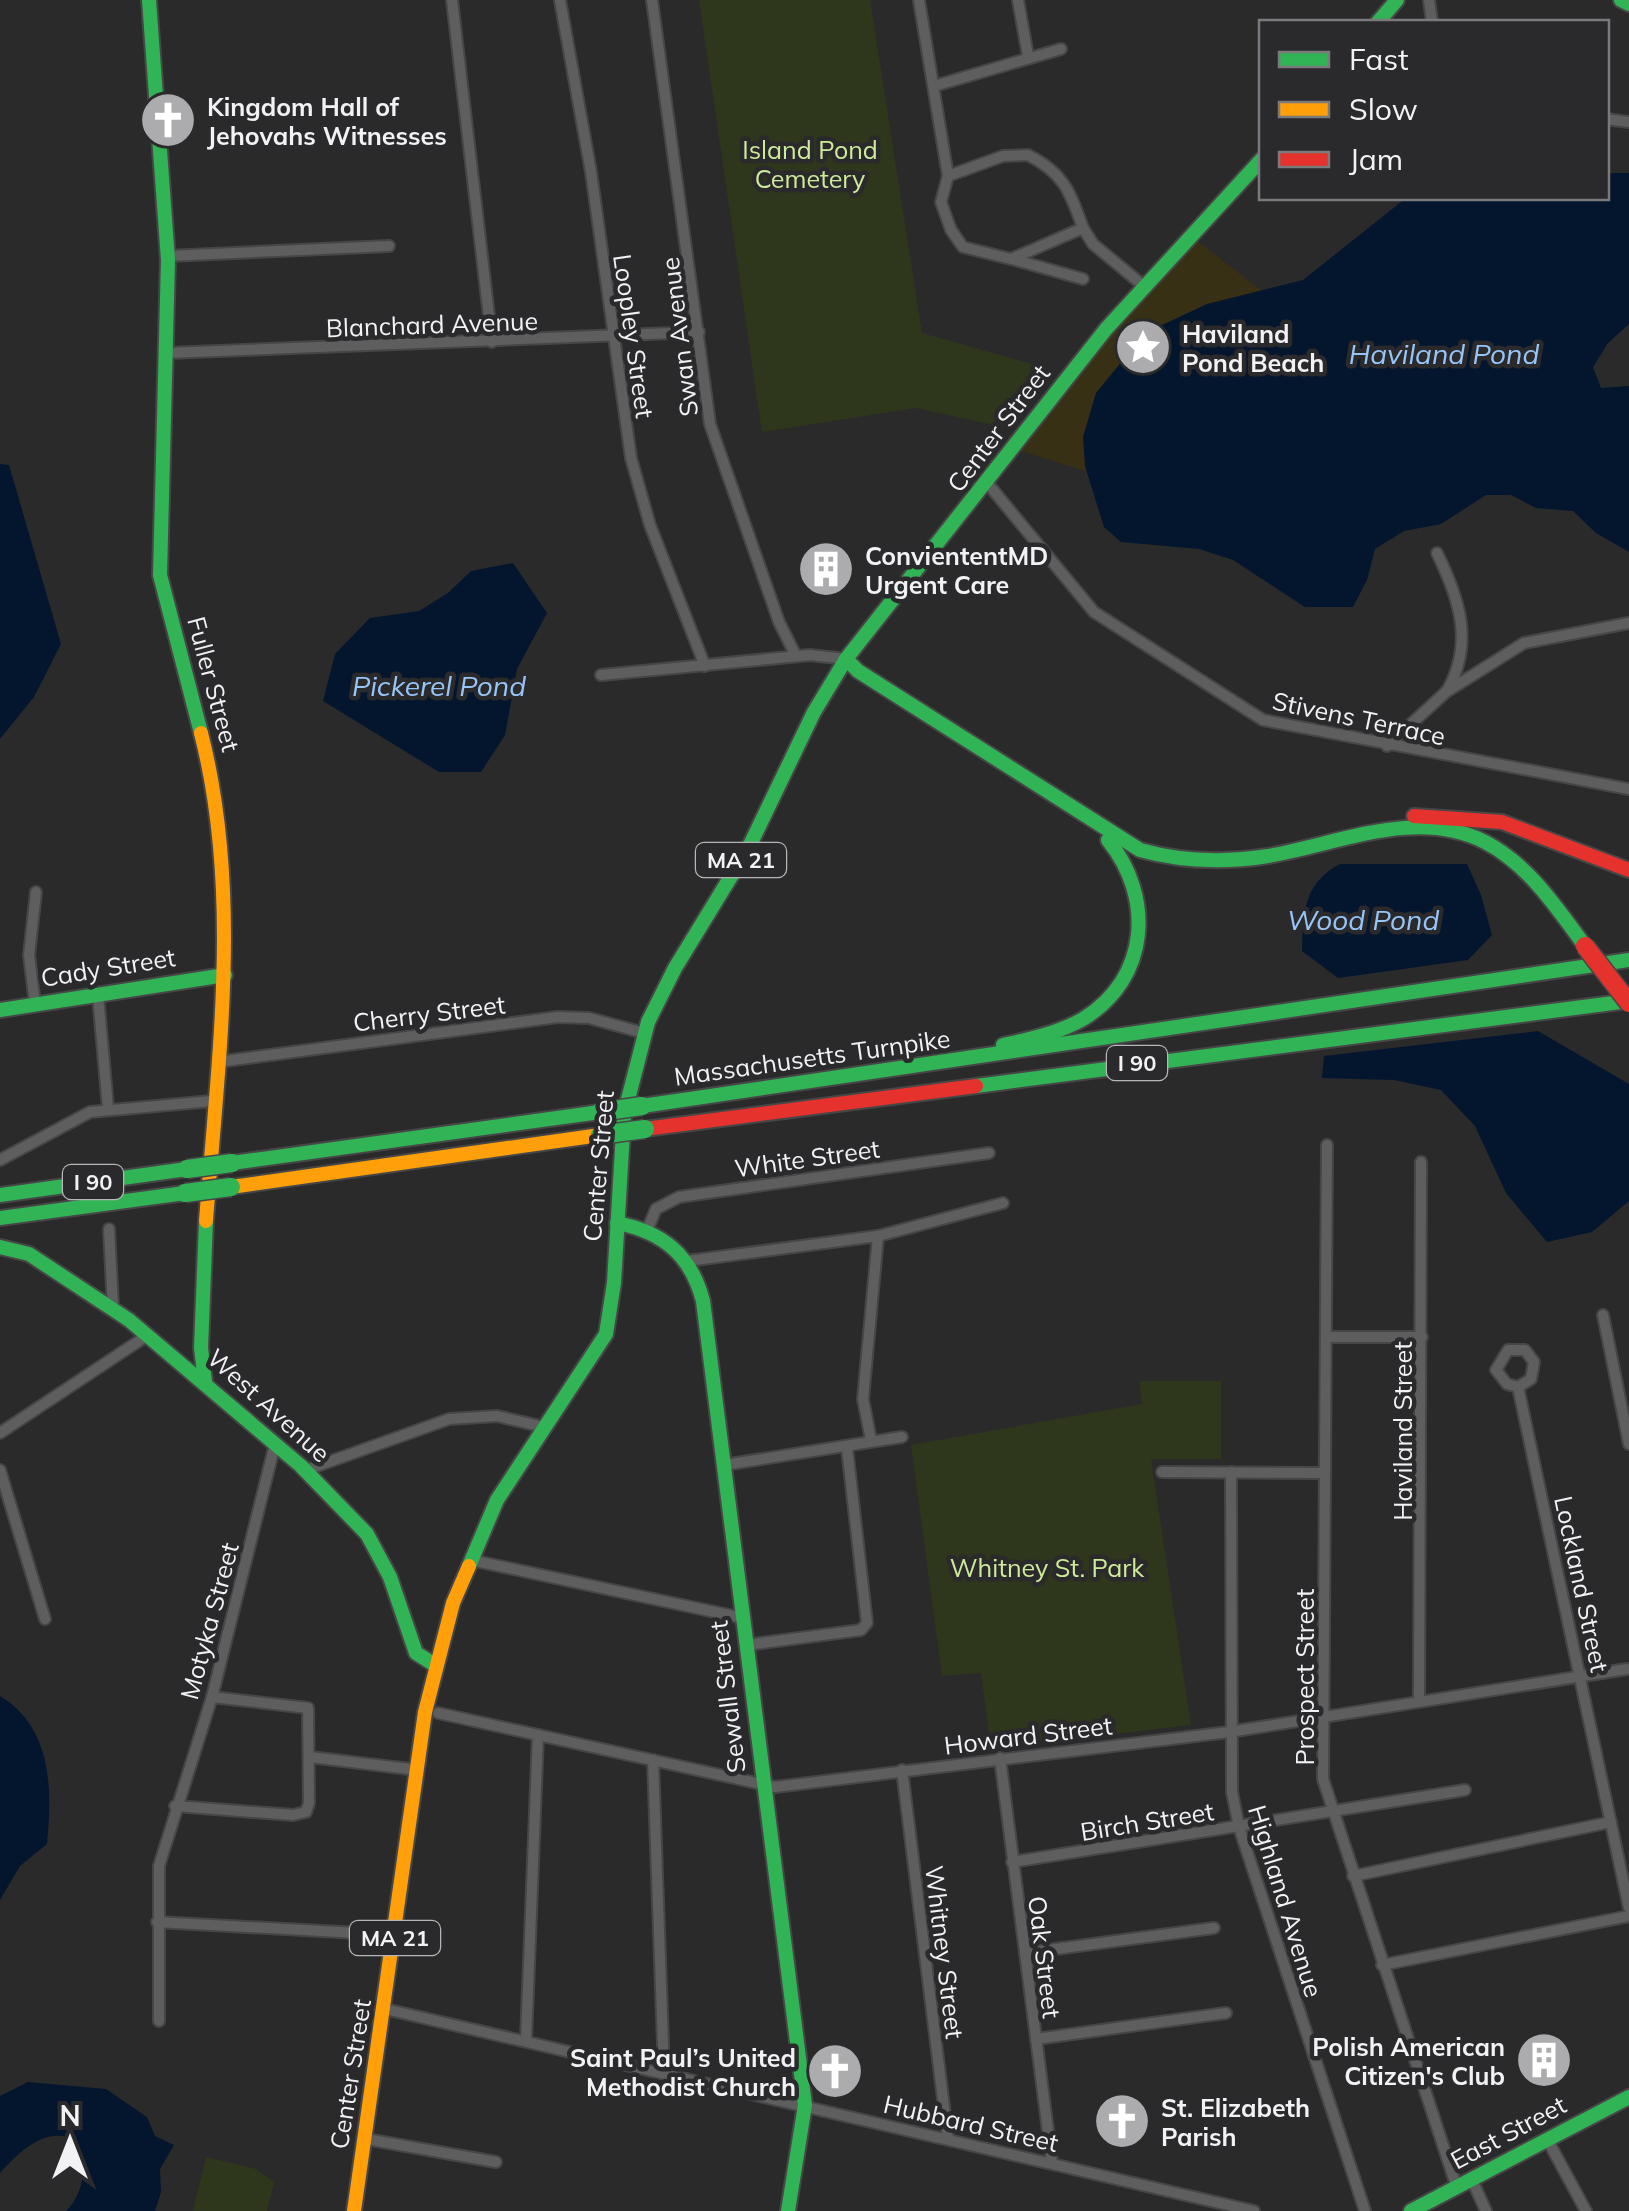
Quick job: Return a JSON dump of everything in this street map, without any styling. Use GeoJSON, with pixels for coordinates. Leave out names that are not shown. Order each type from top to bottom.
{"type":"FeatureCollection","features":[{"type":"Feature","properties":{"kind":"main road","name":"Fuller Street"},"geometry":{"type":"LineString","coordinates":[[149,0],[168,256],[160,575],[210,764],[225,894],[225,975],[212,1101],[200,1315],[206,1381]]}},
{"type":"Feature","properties":{"kind":"main road"},"geometry":{"type":"LineString","coordinates":[[1380,20],[1398,0]]}},
{"type":"Feature","properties":{"kind":"main road"},"geometry":{"type":"LineString","coordinates":[[1622,0],[1629,4]]}},
{"type":"Feature","properties":{"kind":"main road","name":"Center Street"},"geometry":{"type":"LineString","coordinates":[[354,2211],[435,1666],[471,1560],[497,1500],[606,1334],[624,1115],[644,1033],[674,968],[749,847],[826,688],[846,658],[988,484],[1081,360],[1259,162]]}},
{"type":"Feature","properties":{"kind":"main road"},"geometry":{"type":"LineString","coordinates":[[846,658],[863,661],[1156,846],[1216,852],[1394,818],[1483,818],[1539,833],[1629,870]]}},
{"type":"Feature","properties":{"kind":"main road"},"geometry":{"type":"LineString","coordinates":[[846,658],[858,671],[1087,819],[1156,856],[1201,863],[1413,826],[1468,833],[1501,850],[1532,876],[1629,987]]}},
{"type":"Feature","properties":{"kind":"main road"},"geometry":{"type":"LineString","coordinates":[[1394,818],[1453,819],[1501,836],[1538,867],[1629,1002]]}},
{"type":"Feature","properties":{"kind":"main road"},"geometry":{"type":"LineString","coordinates":[[801,1084],[1047,1034],[1085,1018],[1108,1000],[1126,977],[1137,950],[1140,904],[1131,868],[1087,819]]}},
{"type":"Feature","properties":{"kind":"main road","name":"Massachusetts Turnpike"},"geometry":{"type":"LineString","coordinates":[[0,1195],[801,1084],[1629,960]]}},
{"type":"Feature","properties":{"kind":"main road","name":"Cady Street"},"geometry":{"type":"LineString","coordinates":[[0,1010],[225,975]]}},
{"type":"Feature","properties":{"kind":"main road","name":"Massachusetts Turnpike"},"geometry":{"type":"LineString","coordinates":[[0,1218],[645,1129],[1629,1002]]}},
{"type":"Feature","properties":{"kind":"main road"},"geometry":{"type":"LineString","coordinates":[[617,1223],[648,1228]]}},
{"type":"Feature","properties":{"kind":"main road","name":"Sewall Street"},"geometry":{"type":"LineString","coordinates":[[648,1228],[664,1236],[687,1262],[703,1301],[805,2105],[788,2211]]}},
{"type":"Feature","properties":{"kind":"main road","name":"West Avenue"},"geometry":{"type":"LineString","coordinates":[[0,1247],[14,1246],[34,1253],[113,1309],[206,1381],[306,1470],[366,1534],[392,1577],[416,1654],[435,1666]]}},
{"type":"Feature","properties":{"kind":"main road","name":"East Street"},"geometry":{"type":"LineString","coordinates":[[1412,2211],[1628,2100]]}},
{"type":"Feature","properties":{"kind":"street"},"geometry":{"type":"LineString","coordinates":[[452,0],[492,342]]}},
{"type":"Feature","properties":{"kind":"street","name":"Loopley Street"},"geometry":{"type":"LineString","coordinates":[[560,0],[591,172],[613,337],[640,493],[705,666]]}},
{"type":"Feature","properties":{"kind":"street","name":"Swan Avenue"},"geometry":{"type":"LineString","coordinates":[[652,0],[716,446],[779,622],[796,656]]}},
{"type":"Feature","properties":{"kind":"street"},"geometry":{"type":"LineString","coordinates":[[919,0],[948,176],[941,202],[963,247],[1083,279]]}},
{"type":"Feature","properties":{"kind":"street"},"geometry":{"type":"LineString","coordinates":[[1018,0],[1028,56]]}},
{"type":"Feature","properties":{"kind":"street"},"geometry":{"type":"LineString","coordinates":[[934,86],[1060,49]]}},
{"type":"Feature","properties":{"kind":"street"},"geometry":{"type":"LineString","coordinates":[[948,176],[1003,156],[1028,155],[1054,168],[1068,185],[1093,244],[1145,287]]}},
{"type":"Feature","properties":{"kind":"street"},"geometry":{"type":"LineString","coordinates":[[1011,259],[1083,228]]}},
{"type":"Feature","properties":{"kind":"street"},"geometry":{"type":"LineString","coordinates":[[168,256],[390,246]]}},
{"type":"Feature","properties":{"kind":"street","name":"Blanchard Avenue"},"geometry":{"type":"LineString","coordinates":[[166,353],[698,332]]}},
{"type":"Feature","properties":{"kind":"street","name":"Stivens Terrace"},"geometry":{"type":"LineString","coordinates":[[988,484],[1094,612],[1262,720],[1629,790]]}},
{"type":"Feature","properties":{"kind":"street"},"geometry":{"type":"LineString","coordinates":[[1437,553],[1449,580],[1464,641],[1464,658],[1446,692]]}},
{"type":"Feature","properties":{"kind":"street"},"geometry":{"type":"LineString","coordinates":[[1387,746],[1446,692],[1524,643],[1629,622]]}},
{"type":"Feature","properties":{"kind":"street"},"geometry":{"type":"LineString","coordinates":[[601,675],[796,656],[846,658]]}},
{"type":"Feature","properties":{"kind":"street"},"geometry":{"type":"LineString","coordinates":[[35,1004],[28,955],[36,892]]}},
{"type":"Feature","properties":{"kind":"street"},"geometry":{"type":"LineString","coordinates":[[98,995],[108,1108]]}},
{"type":"Feature","properties":{"kind":"street","name":"Cherry Street"},"geometry":{"type":"LineString","coordinates":[[217,1062],[558,1017],[589,1018],[644,1033]]}},
{"type":"Feature","properties":{"kind":"street"},"geometry":{"type":"LineString","coordinates":[[0,1160],[90,1112],[212,1101]]}},
{"type":"Feature","properties":{"kind":"street","name":"Prospect Street"},"geometry":{"type":"LineString","coordinates":[[1326,1145],[1323,1780],[1382,1965],[1464,2184],[1486,2211]]}},
{"type":"Feature","properties":{"kind":"street","name":"White Street"},"geometry":{"type":"LineString","coordinates":[[648,1228],[656,1209],[679,1197],[989,1153]]}},
{"type":"Feature","properties":{"kind":"street","name":"Haviland Street"},"geometry":{"type":"LineString","coordinates":[[1419,1700],[1421,1162]]}},
{"type":"Feature","properties":{"kind":"street"},"geometry":{"type":"LineString","coordinates":[[687,1262],[878,1236],[1003,1203]]}},
{"type":"Feature","properties":{"kind":"street"},"geometry":{"type":"LineString","coordinates":[[109,1229],[113,1309]]}},
{"type":"Feature","properties":{"kind":"street"},"geometry":{"type":"LineString","coordinates":[[872,1440],[862,1399],[878,1236]]}},
{"type":"Feature","properties":{"kind":"street"},"geometry":{"type":"LineString","coordinates":[[1603,1315],[1629,1444]]}},
{"type":"Feature","properties":{"kind":"street"},"geometry":{"type":"LineString","coordinates":[[0,1433],[148,1335]]}},
{"type":"Feature","properties":{"kind":"street"},"geometry":{"type":"LineString","coordinates":[[1328,1337],[1422,1337]]}},
{"type":"Feature","properties":{"kind":"street","name":"Lockland Street"},"geometry":{"type":"LineString","coordinates":[[1518,1388],[1629,1908]]}},
{"type":"Feature","properties":{"kind":"street"},"geometry":{"type":"LineString","coordinates":[[306,1470],[449,1419],[497,1416],[544,1427]]}},
{"type":"Feature","properties":{"kind":"street"},"geometry":{"type":"LineString","coordinates":[[724,1465],[902,1437]]}},
{"type":"Feature","properties":{"kind":"street","name":"Motyka Street"},"geometry":{"type":"LineString","coordinates":[[159,2021],[159,1866],[174,1806],[212,1697],[275,1444]]}},
{"type":"Feature","properties":{"kind":"street"},"geometry":{"type":"LineString","coordinates":[[746,1645],[861,1630],[867,1623],[846,1448]]}},
{"type":"Feature","properties":{"kind":"street"},"geometry":{"type":"LineString","coordinates":[[0,1470],[45,1619]]}},
{"type":"Feature","properties":{"kind":"street"},"geometry":{"type":"LineString","coordinates":[[1162,1472],[1325,1473]]}},
{"type":"Feature","properties":{"kind":"street","name":"Highland Avenue"},"geometry":{"type":"LineString","coordinates":[[1231,1472],[1230,1732],[1239,1827],[1365,2211]]}},
{"type":"Feature","properties":{"kind":"street"},"geometry":{"type":"LineString","coordinates":[[471,1560],[743,1618]]}},
{"type":"Feature","properties":{"kind":"street","name":"Howard Street"},"geometry":{"type":"LineString","coordinates":[[438,1713],[763,1785],[1230,1732],[1626,1668]]}},
{"type":"Feature","properties":{"kind":"street"},"geometry":{"type":"LineString","coordinates":[[174,1806],[294,1816],[306,1812],[308,1708],[212,1697]]}},
{"type":"Feature","properties":{"kind":"street"},"geometry":{"type":"LineString","coordinates":[[526,2040],[538,1735]]}},
{"type":"Feature","properties":{"kind":"street"},"geometry":{"type":"LineString","coordinates":[[310,1758],[418,1770]]}},
{"type":"Feature","properties":{"kind":"street","name":"Oak Street"},"geometry":{"type":"LineString","coordinates":[[1000,1758],[1052,2162]]}},
{"type":"Feature","properties":{"kind":"street"},"geometry":{"type":"LineString","coordinates":[[652,1760],[664,2073]]}},
{"type":"Feature","properties":{"kind":"street","name":"Whitney Street"},"geometry":{"type":"LineString","coordinates":[[902,1770],[948,2139]]}},
{"type":"Feature","properties":{"kind":"street","name":"Birch Street"},"geometry":{"type":"LineString","coordinates":[[1012,1862],[1465,1790]]}},
{"type":"Feature","properties":{"kind":"street"},"geometry":{"type":"LineString","coordinates":[[1354,1876],[1611,1822]]}},
{"type":"Feature","properties":{"kind":"street"},"geometry":{"type":"LineString","coordinates":[[1382,1965],[1629,1916]]}},
{"type":"Feature","properties":{"kind":"street"},"geometry":{"type":"LineString","coordinates":[[157,1922],[395,1935]]}},
{"type":"Feature","properties":{"kind":"street"},"geometry":{"type":"LineString","coordinates":[[1025,1953],[1214,1928]]}},
{"type":"Feature","properties":{"kind":"street","name":"Hubbard Street"},"geometry":{"type":"LineString","coordinates":[[385,2009],[1254,2211]]}},
{"type":"Feature","properties":{"kind":"street"},"geometry":{"type":"LineString","coordinates":[[1036,2039],[1226,2014]]}},
{"type":"Feature","properties":{"kind":"street"},"geometry":{"type":"LineString","coordinates":[[366,2139],[496,2162]]}},
{"type":"Feature","properties":{"kind":"street"},"geometry":{"type":"LineString","coordinates":[[1547,2139],[1586,2211]]}},
{"type":"Feature","properties":{"kind":"green space","name":"Island Pond Cemetery"},"geometry":{"type":"Polygon","coordinates":[[[699,0],[870,0],[922,333],[1053,370],[1012,429],[916,408],[762,432],[699,0]]]}},
{"type":"Feature","properties":{"kind":"green space","name":"Whitney St. Park"},"geometry":{"type":"Polygon","coordinates":[[[1139,1381],[1221,1381],[1221,1459],[1151,1459],[1191,1725],[991,1749],[981,1673],[942,1676],[911,1445],[1142,1404],[1139,1381]]]}},
{"type":"Feature","properties":{"kind":"green space"},"geometry":{"type":"Polygon","coordinates":[[[206,2157],[256,2169],[274,2182],[267,2211],[193,2211],[206,2157]]]}},
{"type":"Feature","properties":{"kind":"sand","name":"Haviland Pond Beach"},"geometry":{"type":"Polygon","coordinates":[[[1196,240],[1266,294],[1104,477],[1021,451],[1088,360],[1196,240]]]}},
{"type":"Feature","properties":{"kind":"water","name":"Haviland Pond"},"geometry":{"type":"Polygon","coordinates":[[[1609,173],[1629,173],[1629,324],[1608,343],[1593,367],[1601,388],[1629,386],[1629,552],[1596,533],[1573,511],[1536,508],[1511,495],[1486,495],[1441,524],[1404,531],[1375,549],[1367,580],[1353,607],[1305,607],[1233,560],[1199,549],[1121,542],[1104,527],[1085,466],[1083,437],[1096,393],[1145,333],[1207,304],[1303,280],[1403,200],[1609,200],[1609,173]]]}},
{"type":"Feature","properties":{"kind":"water"},"geometry":{"type":"Polygon","coordinates":[[[0,464],[9,465],[61,644],[34,697],[0,739],[0,464]]]}},
{"type":"Feature","properties":{"kind":"water","name":"Pickerel Pond"},"geometry":{"type":"Polygon","coordinates":[[[513,563],[547,613],[517,669],[505,735],[481,772],[439,772],[323,701],[335,654],[370,618],[419,611],[448,593],[471,571],[513,563]]]}},
{"type":"Feature","properties":{"kind":"water","name":"Wood Pond"},"geometry":{"type":"Polygon","coordinates":[[[1340,864],[1467,864],[1492,935],[1468,960],[1338,978],[1302,951],[1305,912],[1312,890],[1340,864]]]}},
{"type":"Feature","properties":{"kind":"water"},"geometry":{"type":"Polygon","coordinates":[[[1538,1031],[1629,1084],[1629,1201],[1592,1232],[1547,1242],[1506,1193],[1475,1126],[1441,1090],[1394,1080],[1322,1078],[1324,1056],[1538,1031]]]}},
{"type":"Feature","properties":{"kind":"water"},"geometry":{"type":"Polygon","coordinates":[[[0,1696],[17,1709],[39,1743],[49,1803],[47,1844],[20,1866],[0,1900],[0,1696]]]}},
{"type":"Feature","properties":{"kind":"water"},"geometry":{"type":"Polygon","coordinates":[[[28,2082],[106,2089],[147,2117],[155,2136],[174,2145],[160,2169],[161,2192],[155,2211],[66,2211],[81,2187],[83,2168],[76,2141],[65,2137],[44,2138],[34,2143],[0,2173],[0,2096],[28,2082]]]}},
{"type":"Feature","properties":{"kind":"traffic: fast"},"geometry":{"type":"LineString","coordinates":[[149,0],[168,260],[160,575],[201,733]]}},
{"type":"Feature","properties":{"kind":"traffic: fast"},"geometry":{"type":"LineString","coordinates":[[1380,20],[1397,0]]}},
{"type":"Feature","properties":{"kind":"traffic: fast"},"geometry":{"type":"LineString","coordinates":[[1621,0],[1629,4]]}},
{"type":"Feature","properties":{"kind":"traffic: fast"},"geometry":{"type":"LineString","coordinates":[[846,659],[1106,329],[1259,162]]}},
{"type":"Feature","properties":{"kind":"traffic: fast"},"geometry":{"type":"LineString","coordinates":[[469,1566],[497,1500],[606,1334],[614,1283],[624,1115],[648,1022],[675,968],[749,847],[814,712],[846,659]]}},
{"type":"Feature","properties":{"kind":"traffic: fast"},"geometry":{"type":"LineString","coordinates":[[846,659],[858,671],[1140,850],[1188,859],[1235,860],[1377,831],[1432,828],[1459,832],[1485,842],[1515,862],[1541,888],[1585,946]]}},
{"type":"Feature","properties":{"kind":"traffic: fast"},"geometry":{"type":"LineString","coordinates":[[1003,1045],[1054,1032],[1083,1019],[1122,982],[1138,936],[1138,911],[1123,862],[1108,840]]}},
{"type":"Feature","properties":{"kind":"traffic: fast"},"geometry":{"type":"LineString","coordinates":[[642,1106],[1629,960]]}},
{"type":"Feature","properties":{"kind":"traffic: fast"},"geometry":{"type":"LineString","coordinates":[[0,1010],[225,975]]}},
{"type":"Feature","properties":{"kind":"traffic: fast"},"geometry":{"type":"LineString","coordinates":[[976,1086],[1629,1001]]}},
{"type":"Feature","properties":{"kind":"traffic: fast"},"geometry":{"type":"LineString","coordinates":[[600,1112],[642,1106]]}},
{"type":"Feature","properties":{"kind":"traffic: fast"},"geometry":{"type":"LineString","coordinates":[[232,1163],[600,1112]]}},
{"type":"Feature","properties":{"kind":"traffic: fast"},"geometry":{"type":"LineString","coordinates":[[600,1135],[645,1129]]}},
{"type":"Feature","properties":{"kind":"traffic: fast"},"geometry":{"type":"LineString","coordinates":[[187,1169],[232,1163]]}},
{"type":"Feature","properties":{"kind":"traffic: fast"},"geometry":{"type":"LineString","coordinates":[[0,1195],[187,1169]]}},
{"type":"Feature","properties":{"kind":"traffic: fast"},"geometry":{"type":"LineString","coordinates":[[185,1193],[231,1187]]}},
{"type":"Feature","properties":{"kind":"traffic: fast"},"geometry":{"type":"LineString","coordinates":[[0,1218],[185,1193]]}},
{"type":"Feature","properties":{"kind":"traffic: fast"},"geometry":{"type":"LineString","coordinates":[[205,1381],[201,1348],[206,1221]]}},
{"type":"Feature","properties":{"kind":"traffic: fast"},"geometry":{"type":"LineString","coordinates":[[617,1223],[648,1233],[673,1248],[691,1271],[703,1301],[805,2105],[788,2211]]}},
{"type":"Feature","properties":{"kind":"traffic: fast"},"geometry":{"type":"LineString","coordinates":[[0,1247],[29,1254],[129,1320],[301,1466],[367,1534],[390,1577],[416,1653],[435,1665]]}},
{"type":"Feature","properties":{"kind":"traffic: fast"},"geometry":{"type":"LineString","coordinates":[[1411,2211],[1629,2097]]}},
{"type":"Feature","properties":{"kind":"traffic: slow"},"geometry":{"type":"LineString","coordinates":[[201,733],[221,854],[224,915],[221,1038],[206,1221]]}},
{"type":"Feature","properties":{"kind":"traffic: slow"},"geometry":{"type":"LineString","coordinates":[[231,1187],[600,1135]]}},
{"type":"Feature","properties":{"kind":"traffic: slow"},"geometry":{"type":"LineString","coordinates":[[354,2211],[425,1712],[453,1603],[469,1566]]}},
{"type":"Feature","properties":{"kind":"traffic: jam"},"geometry":{"type":"LineString","coordinates":[[1414,816],[1502,822],[1629,870]]}},
{"type":"Feature","properties":{"kind":"traffic: jam"},"geometry":{"type":"LineString","coordinates":[[1585,946],[1629,1003]]}},
{"type":"Feature","properties":{"kind":"traffic: jam"},"geometry":{"type":"LineString","coordinates":[[645,1129],[976,1086]]}},
{"type":"Feature","properties":{"kind":"place","name":"Kingdom Hall of Jehovahs Witnesses"},"geometry":{"type":"Point","coordinates":[168,120]}},
{"type":"Feature","properties":{"kind":"place","name":"Haviland Pond Beach"},"geometry":{"type":"Point","coordinates":[1143,347]}},
{"type":"Feature","properties":{"kind":"place","name":"ConviententMD Urgent Care"},"geometry":{"type":"Point","coordinates":[826,569]}},
{"type":"Feature","properties":{"kind":"place","name":"Polish American Citizen's Club"},"geometry":{"type":"Point","coordinates":[1544,2060]}},
{"type":"Feature","properties":{"kind":"place","name":"Saint Paul’s United Methodist Church"},"geometry":{"type":"Point","coordinates":[835,2071]}},
{"type":"Feature","properties":{"kind":"place","name":"St. Elizabeth Parish"},"geometry":{"type":"Point","coordinates":[1122,2121]}}]}
